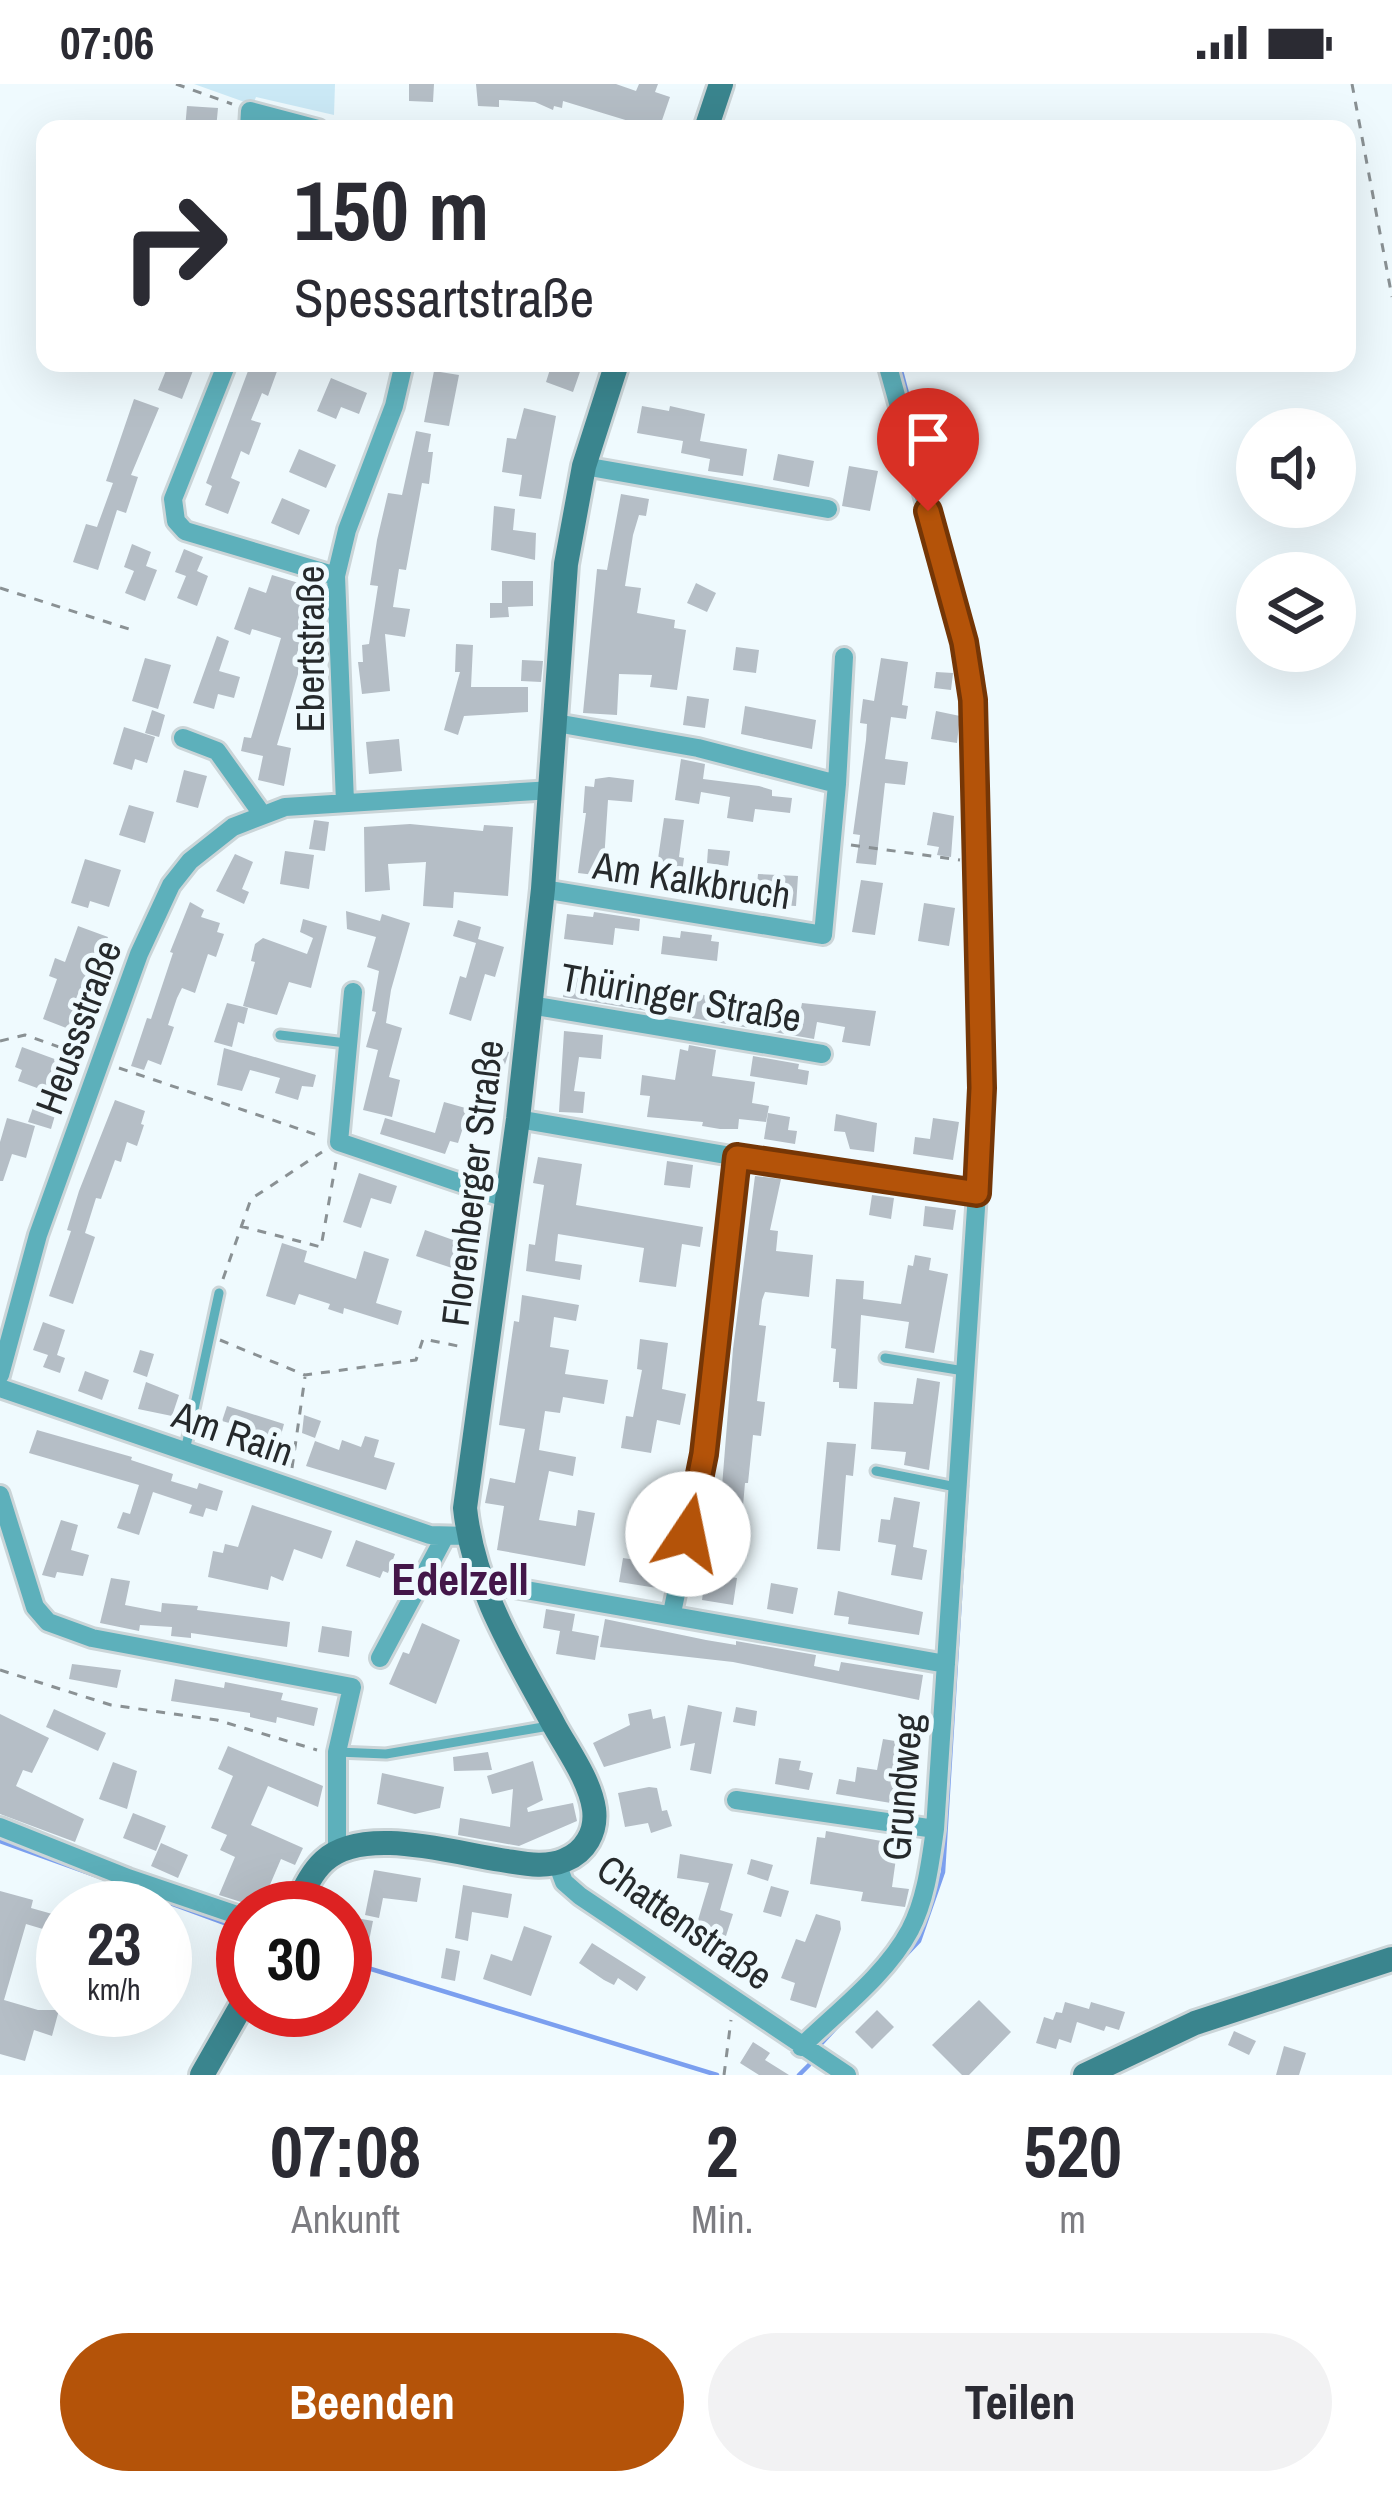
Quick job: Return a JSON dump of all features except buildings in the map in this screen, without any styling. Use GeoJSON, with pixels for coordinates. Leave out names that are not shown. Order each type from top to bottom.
{"type":"FeatureCollection","features":[{"type":"Feature","properties":{"kind":"street"},"geometry":{"type":"LineString","coordinates":[[709,120],[721,84]]}},
{"type":"Feature","properties":{"kind":"street"},"geometry":{"type":"LineString","coordinates":[[222,372],[173,499],[176,521],[185,531],[336,576]]}},
{"type":"Feature","properties":{"kind":"street","name":"Ebertstraße"},"geometry":{"type":"LineString","coordinates":[[344,802],[336,576],[347,530],[394,406],[402,372]]}},
{"type":"Feature","properties":{"kind":"street","name":"Florenberger Straße"},"geometry":{"type":"LineString","coordinates":[[557,1863],[583,1849],[595,1811],[582,1777],[456,1537],[518,1119],[552,790],[566,564],[584,466],[614,372]]}},
{"type":"Feature","properties":{"kind":"street","name":"Grundweg"},"geometry":{"type":"LineString","coordinates":[[802,2047],[884,1965],[910,1929],[926,1887],[935,1829],[977,1193],[982,1088],[973,700],[964,642],[889,372]]}},
{"type":"Feature","properties":{"kind":"street"},"geometry":{"type":"LineString","coordinates":[[584,466],[828,509]]}},
{"type":"Feature","properties":{"kind":"street","name":"Am Kalkbruch"},"geometry":{"type":"LineString","coordinates":[[543,889],[823,935],[844,657]]}},
{"type":"Feature","properties":{"kind":"street"},"geometry":{"type":"LineString","coordinates":[[556,723],[698,748],[838,784]]}},
{"type":"Feature","properties":{"kind":"street"},"geometry":{"type":"LineString","coordinates":[[183,738],[217,751],[262,814]]}},
{"type":"Feature","properties":{"kind":"street","name":"Heussstraße"},"geometry":{"type":"LineString","coordinates":[[0,1375],[38,1235],[153,918],[171,885],[210,843],[262,814],[285,807],[552,790]]}},
{"type":"Feature","properties":{"kind":"street"},"geometry":{"type":"LineString","coordinates":[[352,992],[339,1142],[508,1199]]}},
{"type":"Feature","properties":{"kind":"street","name":"Thüringer Straße"},"geometry":{"type":"LineString","coordinates":[[530,1005],[822,1054]]}},
{"type":"Feature","properties":{"kind":"street"},"geometry":{"type":"LineString","coordinates":[[518,1119],[977,1193]]}},
{"type":"Feature","properties":{"kind":"street"},"geometry":{"type":"LineString","coordinates":[[672,1613],[704,1454],[737,1157]]}},
{"type":"Feature","properties":{"kind":"street","name":"Am Rain"},"geometry":{"type":"LineString","coordinates":[[0,1388],[290,1487],[456,1537]]}},
{"type":"Feature","properties":{"kind":"street"},"geometry":{"type":"LineString","coordinates":[[0,1495],[35,1607],[49,1622],[92,1638],[352,1687]]}},
{"type":"Feature","properties":{"kind":"street"},"geometry":{"type":"LineString","coordinates":[[310,1881],[337,1852],[337,1753],[352,1687],[375,1667],[456,1537]]}},
{"type":"Feature","properties":{"kind":"street"},"geometry":{"type":"LineString","coordinates":[[480,1582],[946,1664]]}},
{"type":"Feature","properties":{"kind":"street"},"geometry":{"type":"LineString","coordinates":[[736,1800],[935,1829]]}},
{"type":"Feature","properties":{"kind":"street"},"geometry":{"type":"LineString","coordinates":[[0,1827],[216,1908]]}},
{"type":"Feature","properties":{"kind":"street","name":"Chattenstraße"},"geometry":{"type":"LineString","coordinates":[[337,1852],[380,1843],[557,1863],[564,1882],[580,1896],[847,2075]]}},
{"type":"Feature","properties":{"kind":"street"},"geometry":{"type":"LineString","coordinates":[[1085,2075],[1196,2023],[1392,1959]]}},
{"type":"Feature","properties":{"kind":"street"},"geometry":{"type":"LineString","coordinates":[[202,2075],[223,2037]]}},
{"type":"Feature","properties":{"kind":"lane"},"geometry":{"type":"LineString","coordinates":[[280,1035],[346,1043]]}},
{"type":"Feature","properties":{"kind":"lane"},"geometry":{"type":"LineString","coordinates":[[185,1451],[219,1293]]}},
{"type":"Feature","properties":{"kind":"lane"},"geometry":{"type":"LineString","coordinates":[[885,1358],[964,1371]]}},
{"type":"Feature","properties":{"kind":"lane"},"geometry":{"type":"LineString","coordinates":[[876,1471],[956,1486]]}},
{"type":"Feature","properties":{"kind":"lane"},"geometry":{"type":"LineString","coordinates":[[337,1753],[386,1754],[554,1725]]}},
{"type":"Feature","properties":{"kind":"path"},"geometry":{"type":"LineString","coordinates":[[176,84],[250,120]]}},
{"type":"Feature","properties":{"kind":"path"},"geometry":{"type":"LineString","coordinates":[[1352,84],[1392,297]]}},
{"type":"Feature","properties":{"kind":"path"},"geometry":{"type":"LineString","coordinates":[[0,588],[132,630]]}},
{"type":"Feature","properties":{"kind":"path"},"geometry":{"type":"LineString","coordinates":[[831,842],[978,862]]}},
{"type":"Feature","properties":{"kind":"path"},"geometry":{"type":"LineString","coordinates":[[0,1038],[25,1035],[339,1142]]}},
{"type":"Feature","properties":{"kind":"path"},"geometry":{"type":"LineString","coordinates":[[240,1226],[321,1247],[339,1142]]}},
{"type":"Feature","properties":{"kind":"path"},"geometry":{"type":"LineString","coordinates":[[219,1293],[251,1198],[339,1142]]}},
{"type":"Feature","properties":{"kind":"path"},"geometry":{"type":"LineString","coordinates":[[208,1335],[305,1375],[416,1360],[423,1339],[487,1351]]}},
{"type":"Feature","properties":{"kind":"path"},"geometry":{"type":"LineString","coordinates":[[290,1487],[305,1375]]}},
{"type":"Feature","properties":{"kind":"path"},"geometry":{"type":"LineString","coordinates":[[0,1670],[111,1705],[217,1720],[337,1753]]}},
{"type":"Feature","properties":{"kind":"path"},"geometry":{"type":"LineString","coordinates":[[724,2075],[734,2000]]}},
{"type":"Feature","properties":{"kind":"shaded area"},"geometry":{"type":"Polygon","coordinates":[[[194,84],[335,84],[334,115],[256,97],[253,105],[194,84]]]}},
{"type":"Feature","properties":{"kind":"waterway"},"geometry":{"type":"LineString","coordinates":[[901,372],[965,613]]}},
{"type":"Feature","properties":{"kind":"waterway"},"geometry":{"type":"LineString","coordinates":[[973,641],[982,675],[989,1006]]}},
{"type":"Feature","properties":{"kind":"waterway"},"geometry":{"type":"LineString","coordinates":[[901,1960],[919,1941],[943,1872],[967,1485]]}},
{"type":"Feature","properties":{"kind":"waterway"},"geometry":{"type":"LineString","coordinates":[[0,1841],[111,1881]]}},
{"type":"Feature","properties":{"kind":"waterway"},"geometry":{"type":"LineString","coordinates":[[192,1911],[216,1920]]}},
{"type":"Feature","properties":{"kind":"waterway"},"geometry":{"type":"LineString","coordinates":[[372,1969],[717,2075]]}},
{"type":"Feature","properties":{"kind":"waterway"},"geometry":{"type":"LineString","coordinates":[[819,2046],[843,2020]]}},
{"type":"Feature","properties":{"kind":"waterway"},"geometry":{"type":"LineString","coordinates":[[799,2075],[809,2065]]}},
{"type":"Feature","properties":{"kind":"district","name":"Edelzell"},"geometry":{"type":"Point","coordinates":[460,1578]}},
{"type":"Feature","properties":{"kind":"route"},"geometry":{"type":"LineString","coordinates":[[688,1534],[704,1454],[737,1157],[977,1193],[982,1088],[973,700],[964,642],[928,511]]}}]}
